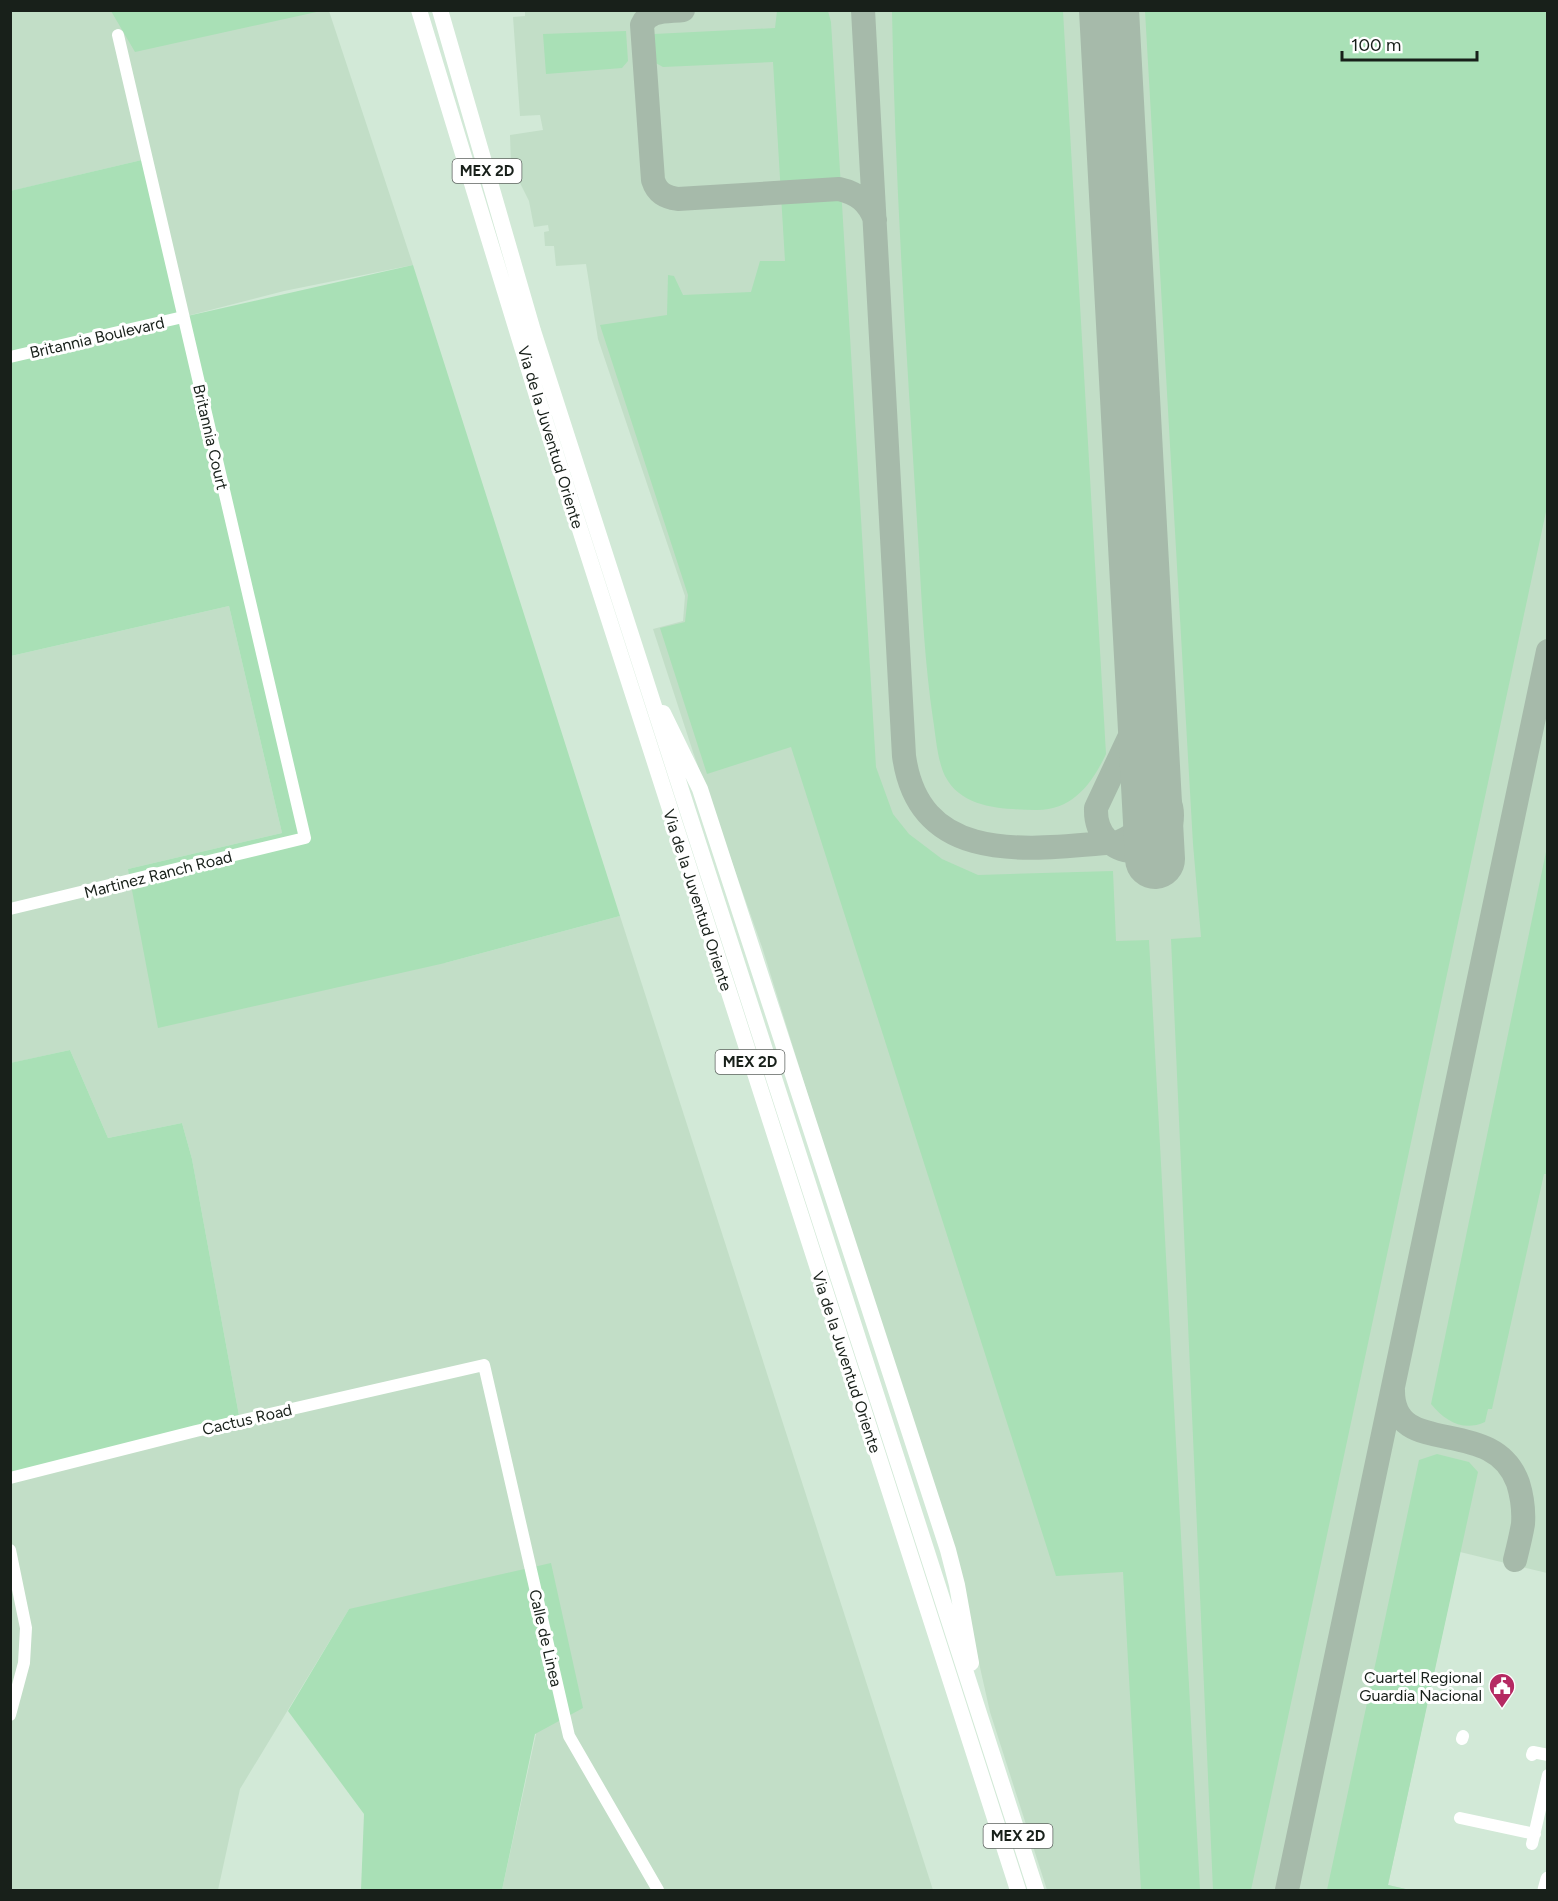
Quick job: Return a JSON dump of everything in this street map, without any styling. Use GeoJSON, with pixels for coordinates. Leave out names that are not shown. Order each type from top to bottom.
{"type":"FeatureCollection","features":[{"type":"Feature","properties":{"kind":"highway","name":"Via de la Juventud Oriente"},"geometry":{"type":"LineString","coordinates":[[419,10],[644,679],[1036,1890]]}},
{"type":"Feature","properties":{"kind":"highway","name":"Via de la Juventud Oriente"},"geometry":{"type":"LineString","coordinates":[[440,10],[527,334],[657,772],[1018,1890]]}},
{"type":"Feature","properties":{"kind":"main road"},"geometry":{"type":"LineString","coordinates":[[1545,1890],[1548,1879]]}},
{"type":"Feature","properties":{"kind":"street","name":"Britannia Court"},"geometry":{"type":"LineString","coordinates":[[118,35],[305,838]]}},
{"type":"Feature","properties":{"kind":"street","name":"Britannia Boulevard"},"geometry":{"type":"LineString","coordinates":[[10,357],[183,317]]}},
{"type":"Feature","properties":{"kind":"street","name":"Martinez Ranch Road"},"geometry":{"type":"LineString","coordinates":[[10,909],[305,838]]}},
{"type":"Feature","properties":{"kind":"street","name":"Cactus Road"},"geometry":{"type":"LineString","coordinates":[[10,1478],[196,1431],[484,1365]]}},
{"type":"Feature","properties":{"kind":"street","name":"Calle de Linea"},"geometry":{"type":"LineString","coordinates":[[484,1365],[569,1736],[658,1890]]}},
{"type":"Feature","properties":{"kind":"street"},"geometry":{"type":"LineString","coordinates":[[10,1550],[26,1628],[24,1663],[10,1715]]}},
{"type":"Feature","properties":{"kind":"street"},"geometry":{"type":"LineString","coordinates":[[1532,1755],[1533,1752],[1548,1755]]}},
{"type":"Feature","properties":{"kind":"street"},"geometry":{"type":"LineString","coordinates":[[1460,1818],[1534,1839],[1548,1775]]}},
{"type":"Feature","properties":{"kind":"shaded area"},"geometry":{"type":"Polygon","coordinates":[[[10,11],[329,11],[413,265],[284,291],[183,317],[146,159],[11,191],[10,11]]]}},
{"type":"Feature","properties":{"kind":"shaded area"},"geometry":{"type":"Polygon","coordinates":[[[525,11],[1547,11],[1547,1573],[1460,1552],[1388,1885],[1410,1890],[1047,1890],[990,1712],[966,1605],[762,947],[693,752],[653,629],[683,621],[685,596],[598,339],[586,264],[556,266],[554,246],[545,246],[544,232],[549,231],[548,225],[534,227],[529,201],[511,165],[510,135],[543,130],[540,115],[520,116],[513,17],[525,16],[525,11]]]}},
{"type":"Feature","properties":{"kind":"shaded area"},"geometry":{"type":"Polygon","coordinates":[[[229,606],[282,833],[128,869],[445,963],[620,916],[933,1890],[502,1890],[536,1734],[349,1609],[240,1789],[218,1890],[11,1890],[10,1476],[240,1421],[192,1159],[182,1123],[108,1138],[70,1050],[11,1063],[11,656],[229,606]]]}},
{"type":"Feature","properties":{"kind":"green space"},"geometry":{"type":"Polygon","coordinates":[[[111,11],[321,11],[135,52],[111,11]]]}},
{"type":"Feature","properties":{"kind":"green space"},"geometry":{"type":"Polygon","coordinates":[[[777,11],[828,11],[831,22],[876,767],[893,814],[909,834],[942,859],[978,875],[1113,871],[1116,941],[1149,940],[1200,1890],[1141,1890],[1123,1572],[1056,1576],[791,747],[707,774],[660,628],[685,622],[688,595],[600,325],[667,315],[668,275],[674,276],[683,295],[751,292],[760,261],[785,261],[773,62],[663,67],[652,61],[651,38],[654,34],[775,28],[777,11]]]}},
{"type":"Feature","properties":{"kind":"green space"},"geometry":{"type":"Polygon","coordinates":[[[892,11],[1063,11],[1106,754],[1094,776],[1079,794],[1060,806],[1048,809],[997,808],[973,801],[952,787],[945,776],[938,755],[928,678],[921,595],[899,215],[892,11]]]}},
{"type":"Feature","properties":{"kind":"green space"},"geometry":{"type":"Polygon","coordinates":[[[1145,11],[1547,11],[1547,507],[1251,1890],[1213,1890],[1171,939],[1201,937],[1193,844],[1145,11]]]}},
{"type":"Feature","properties":{"kind":"green space"},"geometry":{"type":"Polygon","coordinates":[[[626,31],[628,61],[622,68],[546,74],[543,34],[626,31]]]}},
{"type":"Feature","properties":{"kind":"green space"},"geometry":{"type":"Polygon","coordinates":[[[146,159],[183,317],[413,265],[620,916],[445,963],[158,1028],[128,869],[282,833],[229,606],[11,656],[10,191],[146,159]]]}},
{"type":"Feature","properties":{"kind":"green space"},"geometry":{"type":"Polygon","coordinates":[[[1547,847],[1547,1174],[1544,1174],[1492,1409],[1488,1409],[1485,1422],[1469,1426],[1448,1420],[1431,1404],[1547,847]]]}},
{"type":"Feature","properties":{"kind":"green space"},"geometry":{"type":"Polygon","coordinates":[[[70,1050],[108,1138],[182,1123],[192,1159],[240,1421],[11,1478],[10,1063],[70,1050]]]}},
{"type":"Feature","properties":{"kind":"green space"},"geometry":{"type":"Polygon","coordinates":[[[1437,1454],[1469,1462],[1478,1472],[1388,1885],[1410,1890],[1327,1890],[1419,1460],[1437,1454]]]}},
{"type":"Feature","properties":{"kind":"green space"},"geometry":{"type":"Polygon","coordinates":[[[551,1563],[583,1708],[535,1734],[502,1890],[361,1890],[364,1814],[288,1711],[349,1609],[551,1563]]]}},
{"type":"Feature","properties":{"kind":"taxiway"},"geometry":{"type":"LineString","coordinates":[[683,10],[654,14],[649,16],[642,25],[653,180],[659,191],[665,196],[678,199],[839,189],[862,199],[875,220]]}},
{"type":"Feature","properties":{"kind":"taxiway"},"geometry":{"type":"LineString","coordinates":[[863,10],[904,756],[914,793],[933,818],[957,835],[986,844],[1018,847],[1119,842],[1137,831],[1152,801]]}},
{"type":"Feature","properties":{"kind":"taxiway"},"geometry":{"type":"LineString","coordinates":[[1287,1890],[1548,651]]}},
{"type":"Feature","properties":{"kind":"taxiway"},"geometry":{"type":"LineString","coordinates":[[1146,686],[1143,708],[1096,808],[1099,826],[1107,840],[1119,848],[1133,851],[1147,850],[1160,843],[1169,831],[1172,815],[1170,803],[1153,775],[1150,757]]}},
{"type":"Feature","properties":{"kind":"taxiway"},"geometry":{"type":"LineString","coordinates":[[1393,1390],[1397,1412],[1409,1425],[1488,1449],[1505,1462],[1518,1483],[1522,1498],[1523,1524],[1515,1560]]}},
{"type":"Feature","properties":{"kind":"runway"},"geometry":{"type":"LineString","coordinates":[[1109,10],[1155,859]]}},
{"type":"Feature","properties":{"kind":"place","name":"Cuartel Regional Guardia Nacional"},"geometry":{"type":"Point","coordinates":[1502,1709]}}]}
